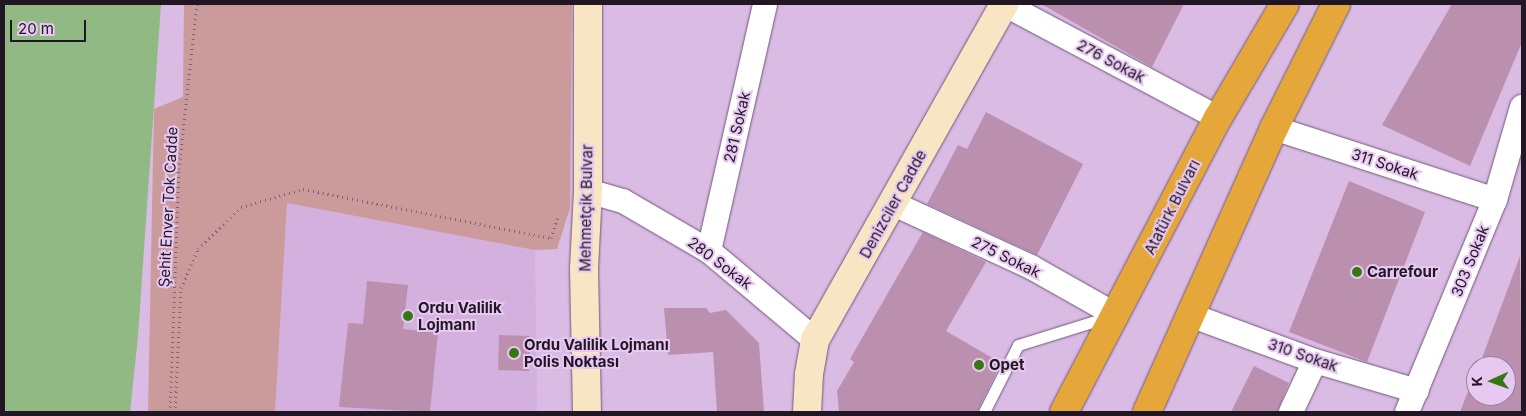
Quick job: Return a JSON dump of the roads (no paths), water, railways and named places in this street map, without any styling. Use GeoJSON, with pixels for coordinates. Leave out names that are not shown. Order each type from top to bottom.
{"type":"FeatureCollection","features":[{"type":"Feature","properties":{"kind":"highway","name":"Atatürk Bulvarı"},"geometry":{"type":"LineString","coordinates":[[1064,412],[1116,316],[1218,118],[1285,4]]}},
{"type":"Feature","properties":{"kind":"highway"},"geometry":{"type":"LineString","coordinates":[[1147,412],[1274,128],[1336,4]]}},
{"type":"Feature","properties":{"kind":"street","name":"Mehmetçik Bulvar"},"geometry":{"type":"LineString","coordinates":[[587,412],[584,269],[588,191],[588,4]]}},
{"type":"Feature","properties":{"kind":"street","name":"281 Sokak"},"geometry":{"type":"LineString","coordinates":[[709,251],[765,4]]}},
{"type":"Feature","properties":{"kind":"street","name":"276 Sokak"},"geometry":{"type":"LineString","coordinates":[[1004,4],[1218,118]]}},
{"type":"Feature","properties":{"kind":"street","name":"Denizciler Cadde"},"geometry":{"type":"LineString","coordinates":[[807,412],[809,374],[815,340],[894,204],[1004,4]]}},
{"type":"Feature","properties":{"kind":"street","name":"303 Sokak"},"geometry":{"type":"LineString","coordinates":[[1407,412],[1495,200],[1522,107]]}},
{"type":"Feature","properties":{"kind":"street","name":"311 Sokak"},"geometry":{"type":"LineString","coordinates":[[1274,128],[1495,200]]}},
{"type":"Feature","properties":{"kind":"street","name":"280 Sokak"},"geometry":{"type":"LineString","coordinates":[[588,191],[623,201],[709,251],[815,340]]}},
{"type":"Feature","properties":{"kind":"street","name":"275 Sokak"},"geometry":{"type":"LineString","coordinates":[[894,204],[1031,267],[1116,316]]}},
{"type":"Feature","properties":{"kind":"street","name":"310 Sokak"},"geometry":{"type":"LineString","coordinates":[[1190,315],[1315,361],[1417,390]]}},
{"type":"Feature","properties":{"kind":"street"},"geometry":{"type":"LineString","coordinates":[[1292,412],[1315,361]]}},
{"type":"Feature","properties":{"kind":"lane"},"geometry":{"type":"LineString","coordinates":[[984,412],[1018,345],[1116,316]]}},
{"type":"Feature","properties":{"kind":"place","name":"Carrefour"},"geometry":{"type":"Point","coordinates":[1357,272]}},
{"type":"Feature","properties":{"kind":"place","name":"Ordu Valilik Lojmanı"},"geometry":{"type":"Point","coordinates":[408,316]}},
{"type":"Feature","properties":{"kind":"place","name":"Ordu Valilik Lojmanı Polis Noktası"},"geometry":{"type":"Point","coordinates":[514,353]}},
{"type":"Feature","properties":{"kind":"place","name":"Opet"},"geometry":{"type":"Point","coordinates":[979,365]}}]}
